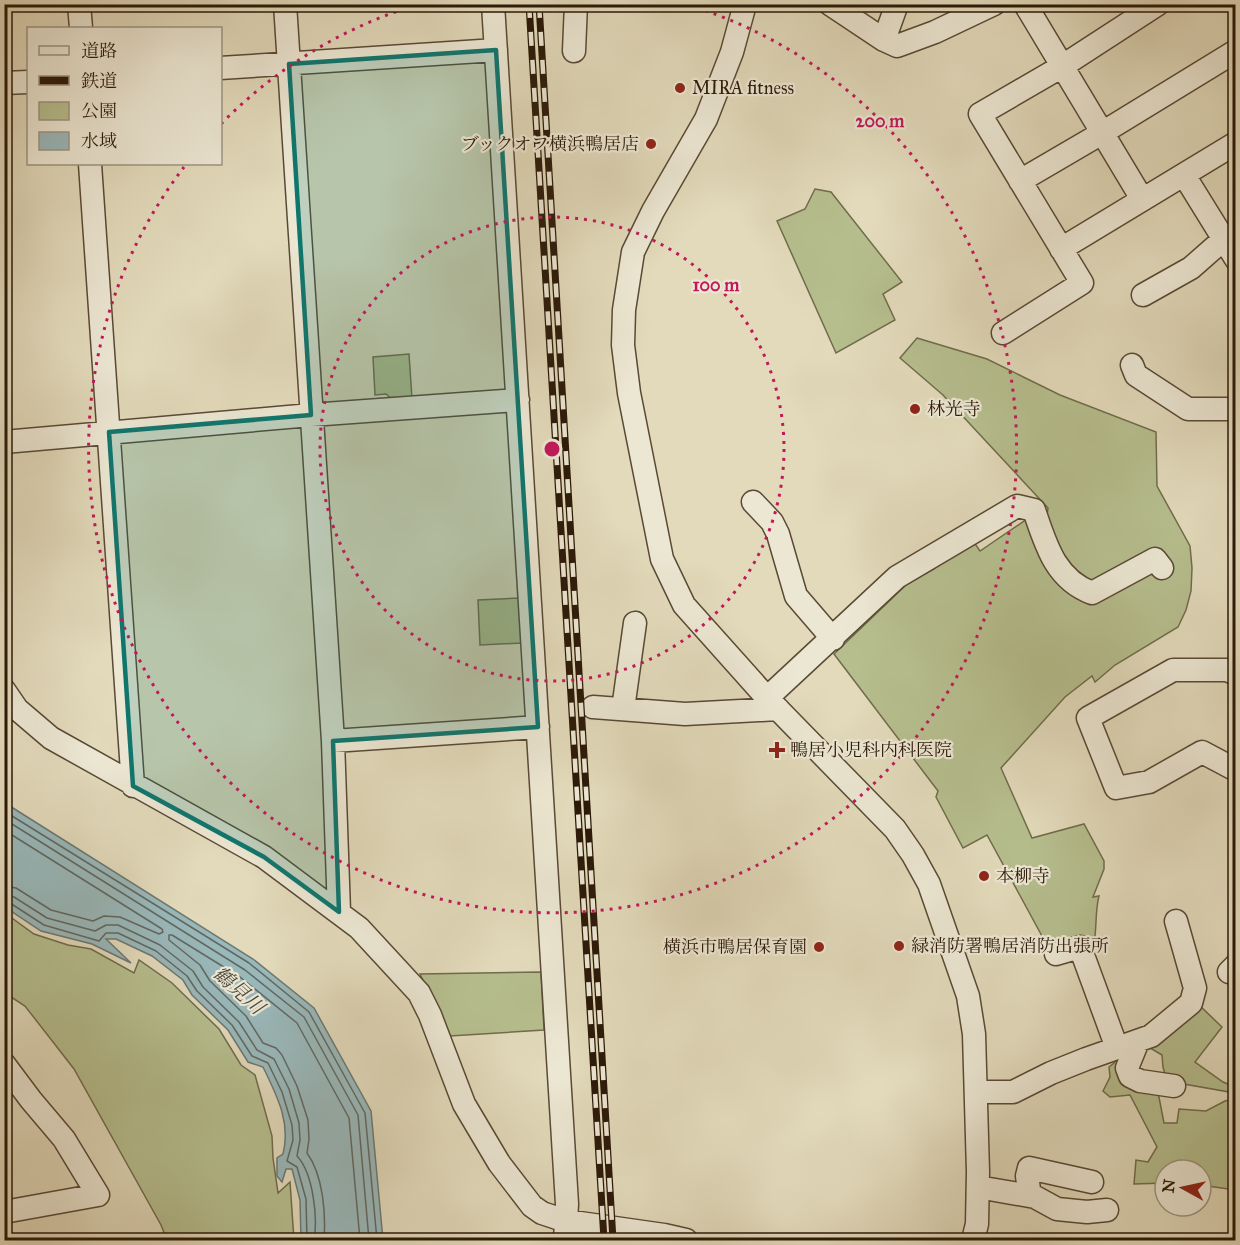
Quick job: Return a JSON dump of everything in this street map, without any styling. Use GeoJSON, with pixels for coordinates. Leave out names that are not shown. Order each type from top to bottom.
{"type":"FeatureCollection","features":[{"type":"Feature","properties":{"kind":"street"},"geometry":{"type":"LineString","coordinates":[[79,4],[81,27]]}},
{"type":"Feature","properties":{"kind":"street"},"geometry":{"type":"LineString","coordinates":[[285,4],[333,741],[339,912]]}},
{"type":"Feature","properties":{"kind":"street"},"geometry":{"type":"LineString","coordinates":[[493,4],[490,50],[533,728],[567,1204],[566,1231]]}},
{"type":"Feature","properties":{"kind":"street"},"geometry":{"type":"LineString","coordinates":[[574,51],[576,4]]}},
{"type":"Feature","properties":{"kind":"street"},"geometry":{"type":"LineString","coordinates":[[745,4],[732,52],[706,119],[653,211],[633,252],[624,310],[623,345],[629,393],[662,559],[684,605],[773,704],[895,829],[913,855],[928,884],[968,996],[974,1034],[978,1187],[977,1224],[973,1240]]}},
{"type":"Feature","properties":{"kind":"street"},"geometry":{"type":"LineString","coordinates":[[830,4],[884,40],[897,45],[935,32],[994,4]]}},
{"type":"Feature","properties":{"kind":"street"},"geometry":{"type":"LineString","coordinates":[[884,40],[897,4]]}},
{"type":"Feature","properties":{"kind":"street"},"geometry":{"type":"LineString","coordinates":[[1025,4],[1142,199]]}},
{"type":"Feature","properties":{"kind":"street"},"geometry":{"type":"LineString","coordinates":[[1003,333],[1082,283],[980,114],[1061,67],[1158,4]]}},
{"type":"Feature","properties":{"kind":"street"},"geometry":{"type":"LineString","coordinates":[[222,68],[490,50]]}},
{"type":"Feature","properties":{"kind":"street"},"geometry":{"type":"LineString","coordinates":[[1020,181],[1236,51]]}},
{"type":"Feature","properties":{"kind":"street"},"geometry":{"type":"LineString","coordinates":[[4,83],[27,82]]}},
{"type":"Feature","properties":{"kind":"street"},"geometry":{"type":"LineString","coordinates":[[1061,249],[1236,144]]}},
{"type":"Feature","properties":{"kind":"street"},"geometry":{"type":"LineString","coordinates":[[90,165],[133,786]]}},
{"type":"Feature","properties":{"kind":"street"},"geometry":{"type":"LineString","coordinates":[[1184,175],[1230,236],[1236,259]]}},
{"type":"Feature","properties":{"kind":"street"},"geometry":{"type":"LineString","coordinates":[[1143,295],[1191,268],[1230,236]]}},
{"type":"Feature","properties":{"kind":"street"},"geometry":{"type":"LineString","coordinates":[[1132,365],[1136,375],[1188,408],[1236,409]]}},
{"type":"Feature","properties":{"kind":"street"},"geometry":{"type":"LineString","coordinates":[[4,442],[311,415],[512,401]]}},
{"type":"Feature","properties":{"kind":"street"},"geometry":{"type":"LineString","coordinates":[[753,502],[772,522],[778,534],[796,596],[833,639]]}},
{"type":"Feature","properties":{"kind":"street"},"geometry":{"type":"LineString","coordinates":[[593,707],[685,714],[773,704],[833,639],[897,578],[1017,506],[1034,510],[1053,560],[1077,587],[1092,593],[1155,559],[1162,568]]}},
{"type":"Feature","properties":{"kind":"street"},"geometry":{"type":"LineString","coordinates":[[623,710],[635,623]]}},
{"type":"Feature","properties":{"kind":"street"},"geometry":{"type":"LineString","coordinates":[[1236,674],[1227,670],[1173,670],[1088,718],[1116,788],[1149,782],[1203,752],[1236,770]]}},
{"type":"Feature","properties":{"kind":"street"},"geometry":{"type":"LineString","coordinates":[[4,690],[17,709],[51,738],[133,786],[264,857],[359,928],[419,993],[430,1015],[464,1104],[499,1163],[532,1206],[566,1231],[664,1235],[686,1240]]}},
{"type":"Feature","properties":{"kind":"street"},"geometry":{"type":"LineString","coordinates":[[333,741],[533,728]]}},
{"type":"Feature","properties":{"kind":"street"},"geometry":{"type":"LineString","coordinates":[[976,1092],[1013,1092],[1051,1073],[1151,1036],[1191,1003],[1195,988],[1176,921]]}},
{"type":"Feature","properties":{"kind":"street"},"geometry":{"type":"LineString","coordinates":[[1056,954],[1080,947],[1128,1045],[1127,1068],[1130,1076],[1140,1081],[1174,1086]]}},
{"type":"Feature","properties":{"kind":"street"},"geometry":{"type":"LineString","coordinates":[[4,1064],[64,1139],[98,1195],[4,1212]]}},
{"type":"Feature","properties":{"kind":"street"},"geometry":{"type":"LineString","coordinates":[[1030,1196],[1027,1176],[1029,1168],[1092,1182]]}},
{"type":"Feature","properties":{"kind":"street"},"geometry":{"type":"LineString","coordinates":[[978,1187],[1030,1196],[1057,1209],[1087,1212],[1107,1210]]}},
{"type":"Feature","properties":{"kind":"highlighted area"},"geometry":{"type":"Polygon","coordinates":[[[496,50],[538,727],[333,741],[339,912],[264,857],[133,786],[109,432],[311,415],[289,64],[496,50]]]}},
{"type":"Feature","properties":{"kind":"green space"},"geometry":{"type":"Polygon","coordinates":[[[815,189],[831,192],[902,282],[883,294],[895,320],[836,353],[777,221],[805,209],[815,189]]]}},
{"type":"Feature","properties":{"kind":"green space"},"geometry":{"type":"Polygon","coordinates":[[[917,338],[987,359],[1060,395],[1156,432],[1157,486],[1190,546],[1191,591],[1178,627],[1115,665],[1095,682],[1092,676],[1065,697],[1001,768],[1032,838],[1084,824],[1104,861],[1104,869],[1093,897],[1099,896],[1091,954],[1055,947],[1042,936],[987,835],[963,848],[936,797],[938,791],[834,654],[907,584],[934,569],[971,538],[980,551],[1033,515],[1046,524],[1048,508],[943,395],[900,358],[917,338]]]}},
{"type":"Feature","properties":{"kind":"green space"},"geometry":{"type":"Polygon","coordinates":[[[409,354],[412,399],[393,400],[386,394],[375,395],[373,357],[409,354]]]}},
{"type":"Feature","properties":{"kind":"green space"},"geometry":{"type":"Polygon","coordinates":[[[520,598],[522,643],[480,645],[478,600],[520,598]]]}},
{"type":"Feature","properties":{"kind":"green space"},"geometry":{"type":"Polygon","coordinates":[[[5,913],[34,934],[68,945],[91,949],[134,973],[139,960],[172,983],[219,1029],[241,1065],[255,1075],[272,1136],[278,1193],[290,1182],[294,1240],[167,1240],[161,1225],[74,1069],[25,1006],[5,993],[5,913]]]}},
{"type":"Feature","properties":{"kind":"green space"},"geometry":{"type":"Polygon","coordinates":[[[541,972],[544,1030],[450,1036],[420,974],[541,972]]]}},
{"type":"Feature","properties":{"kind":"green space"},"geometry":{"type":"Polygon","coordinates":[[[1197,1003],[1222,1027],[1195,1062],[1223,1082],[1235,1087],[1235,1093],[1167,1081],[1162,1055],[1145,1045],[1197,1003]]]}},
{"type":"Feature","properties":{"kind":"green space"},"geometry":{"type":"Polygon","coordinates":[[[1120,1052],[1122,1064],[1157,1087],[1164,1123],[1177,1123],[1179,1109],[1206,1111],[1225,1101],[1235,1099],[1235,1190],[1213,1187],[1213,1158],[1153,1158],[1153,1183],[1134,1184],[1136,1160],[1148,1162],[1157,1147],[1130,1095],[1110,1097],[1103,1091],[1110,1077],[1109,1067],[1120,1052]]]}},
{"type":"Feature","properties":{"kind":"water","name":"鶴見川"},"geometry":{"type":"Polygon","coordinates":[[[5,803],[253,959],[314,1008],[371,1111],[383,1240],[301,1240],[300,1200],[292,1169],[286,1169],[282,1182],[277,1176],[277,1158],[283,1154],[285,1131],[281,1109],[273,1088],[263,1067],[248,1062],[228,1030],[192,995],[183,980],[152,956],[116,939],[106,939],[131,963],[92,944],[41,931],[5,907],[5,803]]]}},
{"type":"Feature","properties":{"kind":"railway"},"geometry":{"type":"LineString","coordinates":[[529,4],[604,1240]]}},
{"type":"Feature","properties":{"kind":"railway"},"geometry":{"type":"LineString","coordinates":[[539,4],[613,1240]]}},
{"type":"Feature","properties":{"kind":"place","name":"MIRA fitness"},"geometry":{"type":"Point","coordinates":[680,88]}},
{"type":"Feature","properties":{"kind":"place","name":"ブックオフ横浜鴨居店"},"geometry":{"type":"Point","coordinates":[651,144]}},
{"type":"Feature","properties":{"kind":"place","name":"林光寺"},"geometry":{"type":"Point","coordinates":[915,409]}},
{"type":"Feature","properties":{"kind":"place","name":"鴨居小児科内科医院"},"geometry":{"type":"Point","coordinates":[777,750]}},
{"type":"Feature","properties":{"kind":"place","name":"本柳寺"},"geometry":{"type":"Point","coordinates":[984,876]}},
{"type":"Feature","properties":{"kind":"place","name":"緑消防署鴨居消防出張所"},"geometry":{"type":"Point","coordinates":[899,946]}},
{"type":"Feature","properties":{"kind":"place","name":"横浜市鴨居保育園"},"geometry":{"type":"Point","coordinates":[819,947]}}]}
